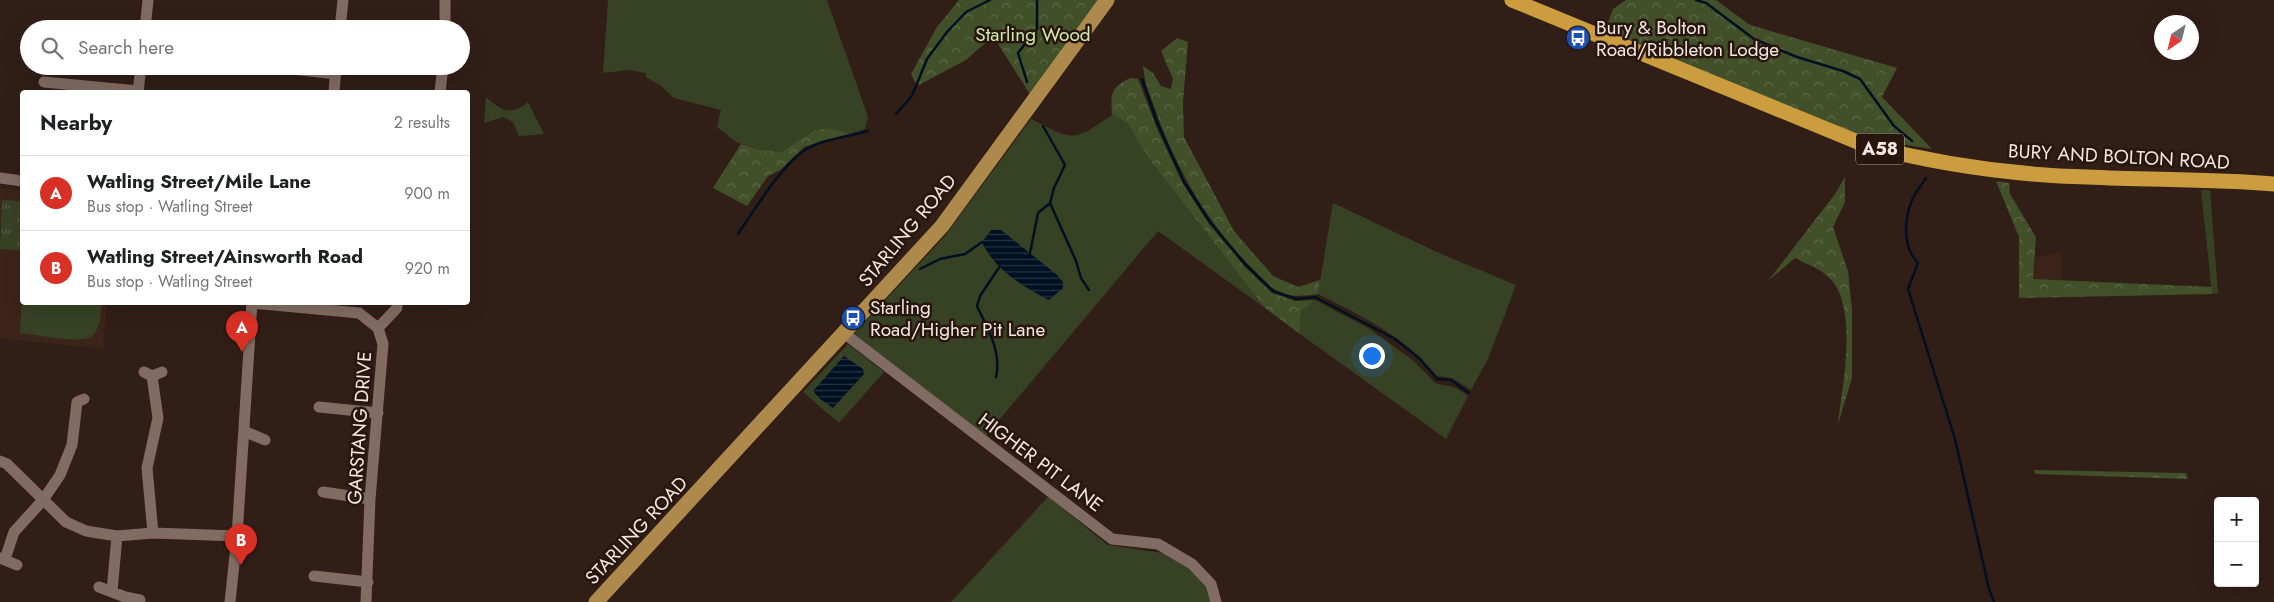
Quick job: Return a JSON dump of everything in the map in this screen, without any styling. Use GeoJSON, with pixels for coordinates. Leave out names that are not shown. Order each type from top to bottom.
{"type":"FeatureCollection","features":[{"type":"Feature","properties":{"kind":"highway","name":"BURY AND BOLTON ROAD"},"geometry":{"type":"LineString","coordinates":[[1512,0],[1865,145],[1912,158],[2016,172],[2086,177],[2203,179],[2274,184]]}},
{"type":"Feature","properties":{"kind":"main road","name":"STARLING ROAD"},"geometry":{"type":"LineString","coordinates":[[596,602],[845,334],[942,226],[1107,0]]}},
{"type":"Feature","properties":{"kind":"street"},"geometry":{"type":"LineString","coordinates":[[146,20],[148,0]]}},
{"type":"Feature","properties":{"kind":"street"},"geometry":{"type":"LineString","coordinates":[[341,20],[343,0]]}},
{"type":"Feature","properties":{"kind":"street"},"geometry":{"type":"LineString","coordinates":[[445,0],[445,20]]}},
{"type":"Feature","properties":{"kind":"street"},"geometry":{"type":"LineString","coordinates":[[138,90],[140,75]]}},
{"type":"Feature","properties":{"kind":"street"},"geometry":{"type":"LineString","coordinates":[[334,90],[336,75]]}},
{"type":"Feature","properties":{"kind":"street"},"geometry":{"type":"LineString","coordinates":[[440,90],[442,75]]}},
{"type":"Feature","properties":{"kind":"street"},"geometry":{"type":"LineString","coordinates":[[44,82],[119,90]]}},
{"type":"Feature","properties":{"kind":"street"},"geometry":{"type":"LineString","coordinates":[[0,178],[20,180]]}},
{"type":"Feature","properties":{"kind":"street"},"geometry":{"type":"LineString","coordinates":[[230,602],[237,536],[252,305]]}},
{"type":"Feature","properties":{"kind":"street","name":"GARSTANG DRIVE"},"geometry":{"type":"LineString","coordinates":[[273,305],[359,313],[378,328],[383,344],[370,499],[366,602]]}},
{"type":"Feature","properties":{"kind":"street"},"geometry":{"type":"LineString","coordinates":[[378,328],[397,308],[398,305]]}},
{"type":"Feature","properties":{"kind":"street","name":"HIGHER PIT LANE"},"geometry":{"type":"LineString","coordinates":[[845,334],[1112,538],[1158,544],[1192,564],[1211,584],[1216,602]]}},
{"type":"Feature","properties":{"kind":"street"},"geometry":{"type":"LineString","coordinates":[[153,374],[158,418],[147,468],[154,533]]}},
{"type":"Feature","properties":{"kind":"street"},"geometry":{"type":"LineString","coordinates":[[17,565],[3,558],[14,532],[43,500],[60,475],[72,445],[77,402],[84,400]]}},
{"type":"Feature","properties":{"kind":"street"},"geometry":{"type":"LineString","coordinates":[[319,407],[378,413]]}},
{"type":"Feature","properties":{"kind":"street"},"geometry":{"type":"LineString","coordinates":[[244,431],[265,440]]}},
{"type":"Feature","properties":{"kind":"street"},"geometry":{"type":"LineString","coordinates":[[0,461],[7,464],[66,522],[86,531],[117,536],[154,533],[237,536]]}},
{"type":"Feature","properties":{"kind":"street"},"geometry":{"type":"LineString","coordinates":[[322,493],[370,499]]}},
{"type":"Feature","properties":{"kind":"street"},"geometry":{"type":"LineString","coordinates":[[112,591],[117,536]]}},
{"type":"Feature","properties":{"kind":"street"},"geometry":{"type":"LineString","coordinates":[[314,575],[368,582]]}},
{"type":"Feature","properties":{"kind":"street"},"geometry":{"type":"LineString","coordinates":[[99,587],[140,600]]}},
{"type":"Feature","properties":{"kind":"shaded area"},"geometry":{"type":"Polygon","coordinates":[[[0,188],[20,190],[20,305],[107,305],[103,349],[0,338],[0,188]]]}},
{"type":"Feature","properties":{"kind":"shaded area"},"geometry":{"type":"Polygon","coordinates":[[[2061,253],[2061,281],[2033,279],[2035,258],[2061,253]]]}},
{"type":"Feature","properties":{"kind":"green space"},"geometry":{"type":"Polygon","coordinates":[[[608,0],[827,0],[868,117],[865,129],[851,134],[829,128],[815,130],[781,152],[761,150],[736,142],[717,127],[721,110],[674,98],[661,86],[646,77],[646,73],[628,70],[603,73],[608,0]]]}},
{"type":"Feature","properties":{"kind":"green space","name":"Starling Wood"},"geometry":{"type":"Polygon","coordinates":[[[959,0],[1100,0],[1031,96],[993,36],[966,60],[917,86],[911,74],[937,27],[959,0]]]}},
{"type":"Feature","properties":{"kind":"green space"},"geometry":{"type":"Polygon","coordinates":[[[1626,0],[1716,0],[1750,25],[1897,68],[1882,97],[1932,149],[1868,139],[1605,30],[1613,9],[1626,0]]]}},
{"type":"Feature","properties":{"kind":"green space"},"geometry":{"type":"Polygon","coordinates":[[[1177,38],[1188,42],[1183,101],[1184,137],[1234,231],[1273,276],[1298,287],[1320,280],[1318,294],[1290,295],[1279,292],[1270,286],[1224,237],[1210,218],[1185,176],[1155,109],[1146,83],[1143,66],[1153,73],[1161,86],[1171,89],[1173,79],[1161,51],[1177,38]]]}},
{"type":"Feature","properties":{"kind":"green space"},"geometry":{"type":"Polygon","coordinates":[[[1130,78],[1138,79],[1158,131],[1183,184],[1209,224],[1245,267],[1272,293],[1296,301],[1315,300],[1301,311],[1300,334],[1265,308],[1149,159],[1127,123],[1112,115],[1113,92],[1119,85],[1130,78]]]}},
{"type":"Feature","properties":{"kind":"green space"},"geometry":{"type":"Polygon","coordinates":[[[486,97],[497,106],[507,110],[517,109],[528,102],[544,134],[519,136],[513,122],[503,117],[484,123],[486,97]]]}},
{"type":"Feature","properties":{"kind":"green space"},"geometry":{"type":"Polygon","coordinates":[[[1112,115],[1127,123],[1149,159],[1265,308],[1158,231],[984,438],[852,336],[945,236],[1031,119],[1065,135],[1073,135],[1089,130],[1112,115]]]}},
{"type":"Feature","properties":{"kind":"green space"},"geometry":{"type":"Polygon","coordinates":[[[829,128],[851,134],[804,147],[780,170],[768,176],[747,206],[713,188],[741,144],[761,150],[781,152],[815,130],[829,128]]]}},
{"type":"Feature","properties":{"kind":"green space"},"geometry":{"type":"Polygon","coordinates":[[[1845,177],[1845,202],[1833,227],[1848,271],[1852,309],[1852,378],[1838,424],[1845,367],[1846,323],[1843,303],[1836,287],[1825,274],[1795,258],[1768,281],[1835,194],[1845,177]]]}},
{"type":"Feature","properties":{"kind":"green space"},"geometry":{"type":"Polygon","coordinates":[[[1996,181],[2009,183],[2010,194],[2036,237],[2033,279],[2212,287],[2212,294],[2019,298],[2019,237],[1996,181]]]}},
{"type":"Feature","properties":{"kind":"green space"},"geometry":{"type":"Polygon","coordinates":[[[2201,190],[2210,190],[2218,293],[2212,294],[2201,190]]]}},
{"type":"Feature","properties":{"kind":"green space"},"geometry":{"type":"Polygon","coordinates":[[[2,200],[20,201],[20,251],[0,249],[2,200]]]}},
{"type":"Feature","properties":{"kind":"green space"},"geometry":{"type":"Polygon","coordinates":[[[1333,203],[1439,253],[1516,285],[1488,359],[1471,390],[1452,378],[1437,376],[1425,362],[1397,339],[1367,319],[1318,294],[1333,203]]]}},
{"type":"Feature","properties":{"kind":"green space"},"geometry":{"type":"Polygon","coordinates":[[[1315,300],[1368,328],[1414,361],[1435,383],[1456,388],[1468,396],[1446,439],[1300,334],[1301,311],[1315,300]]]}},
{"type":"Feature","properties":{"kind":"green space"},"geometry":{"type":"Polygon","coordinates":[[[22,305],[101,305],[99,325],[95,333],[87,338],[69,339],[20,333],[22,305]]]}},
{"type":"Feature","properties":{"kind":"green space"},"geometry":{"type":"Polygon","coordinates":[[[848,344],[884,372],[839,423],[803,392],[848,344]]]}},
{"type":"Feature","properties":{"kind":"green space"},"geometry":{"type":"Polygon","coordinates":[[[2034,470],[2186,473],[2188,479],[2035,474],[2034,470]]]}},
{"type":"Feature","properties":{"kind":"green space"},"geometry":{"type":"Polygon","coordinates":[[[1048,497],[1108,545],[1162,553],[1185,565],[1207,585],[1211,602],[951,602],[1048,497]]]}},
{"type":"Feature","properties":{"kind":"water"},"geometry":{"type":"Polygon","coordinates":[[[991,230],[1001,230],[1056,274],[1063,282],[1063,288],[1049,300],[1010,276],[994,261],[982,242],[991,230]]]}},
{"type":"Feature","properties":{"kind":"water"},"geometry":{"type":"Polygon","coordinates":[[[844,356],[863,369],[864,374],[833,408],[820,399],[813,391],[844,356]]]}},
{"type":"Feature","properties":{"kind":"waterway"},"geometry":{"type":"LineString","coordinates":[[896,114],[912,96],[927,59],[947,32],[966,12],[990,0]]}},
{"type":"Feature","properties":{"kind":"waterway"},"geometry":{"type":"LineString","coordinates":[[1027,82],[1018,53],[1037,29],[1037,0]]}},
{"type":"Feature","properties":{"kind":"waterway"},"geometry":{"type":"LineString","coordinates":[[1696,0],[1706,3],[1754,39],[1797,57],[1843,71],[1860,79],[1894,126],[1912,141]]}},
{"type":"Feature","properties":{"kind":"waterway"},"geometry":{"type":"LineString","coordinates":[[1142,79],[1157,122],[1184,182],[1210,222],[1246,265],[1273,291],[1296,299],[1315,297],[1395,339],[1420,359],[1437,379],[1451,380],[1469,393]]}},
{"type":"Feature","properties":{"kind":"waterway"},"geometry":{"type":"LineString","coordinates":[[1043,126],[1065,165],[1054,188],[1050,203],[1076,261],[1081,278],[1089,290]]}},
{"type":"Feature","properties":{"kind":"waterway"},"geometry":{"type":"LineString","coordinates":[[738,234],[778,177],[796,157],[818,144],[868,131]]}},
{"type":"Feature","properties":{"kind":"waterway"},"geometry":{"type":"LineString","coordinates":[[1926,178],[1914,195],[1906,223],[1909,249],[1918,263],[1908,289],[1955,439],[1989,589],[1994,602]]}},
{"type":"Feature","properties":{"kind":"waterway"},"geometry":{"type":"LineString","coordinates":[[1030,253],[1038,213],[1050,203]]}},
{"type":"Feature","properties":{"kind":"waterway"},"geometry":{"type":"LineString","coordinates":[[920,269],[940,259],[965,254],[982,242]]}},
{"type":"Feature","properties":{"kind":"waterway"},"geometry":{"type":"LineString","coordinates":[[996,377],[997,358],[993,340],[977,306],[980,296],[1000,266]]}},
{"type":"Feature","properties":{"kind":"place","name":"Bury & Bolton Road/Ribbleton Lodge"},"geometry":{"type":"Point","coordinates":[1578,38]}},
{"type":"Feature","properties":{"kind":"place","name":"Starling Road/Higher Pit Lane"},"geometry":{"type":"Point","coordinates":[853,318]}},
{"type":"Feature","properties":{"kind":"place","name":"Watling Street/Mile Lane"},"geometry":{"type":"Point","coordinates":[242,352]}},
{"type":"Feature","properties":{"kind":"place","name":"Watling Street/Ainsworth Road"},"geometry":{"type":"Point","coordinates":[241,565]}}]}
